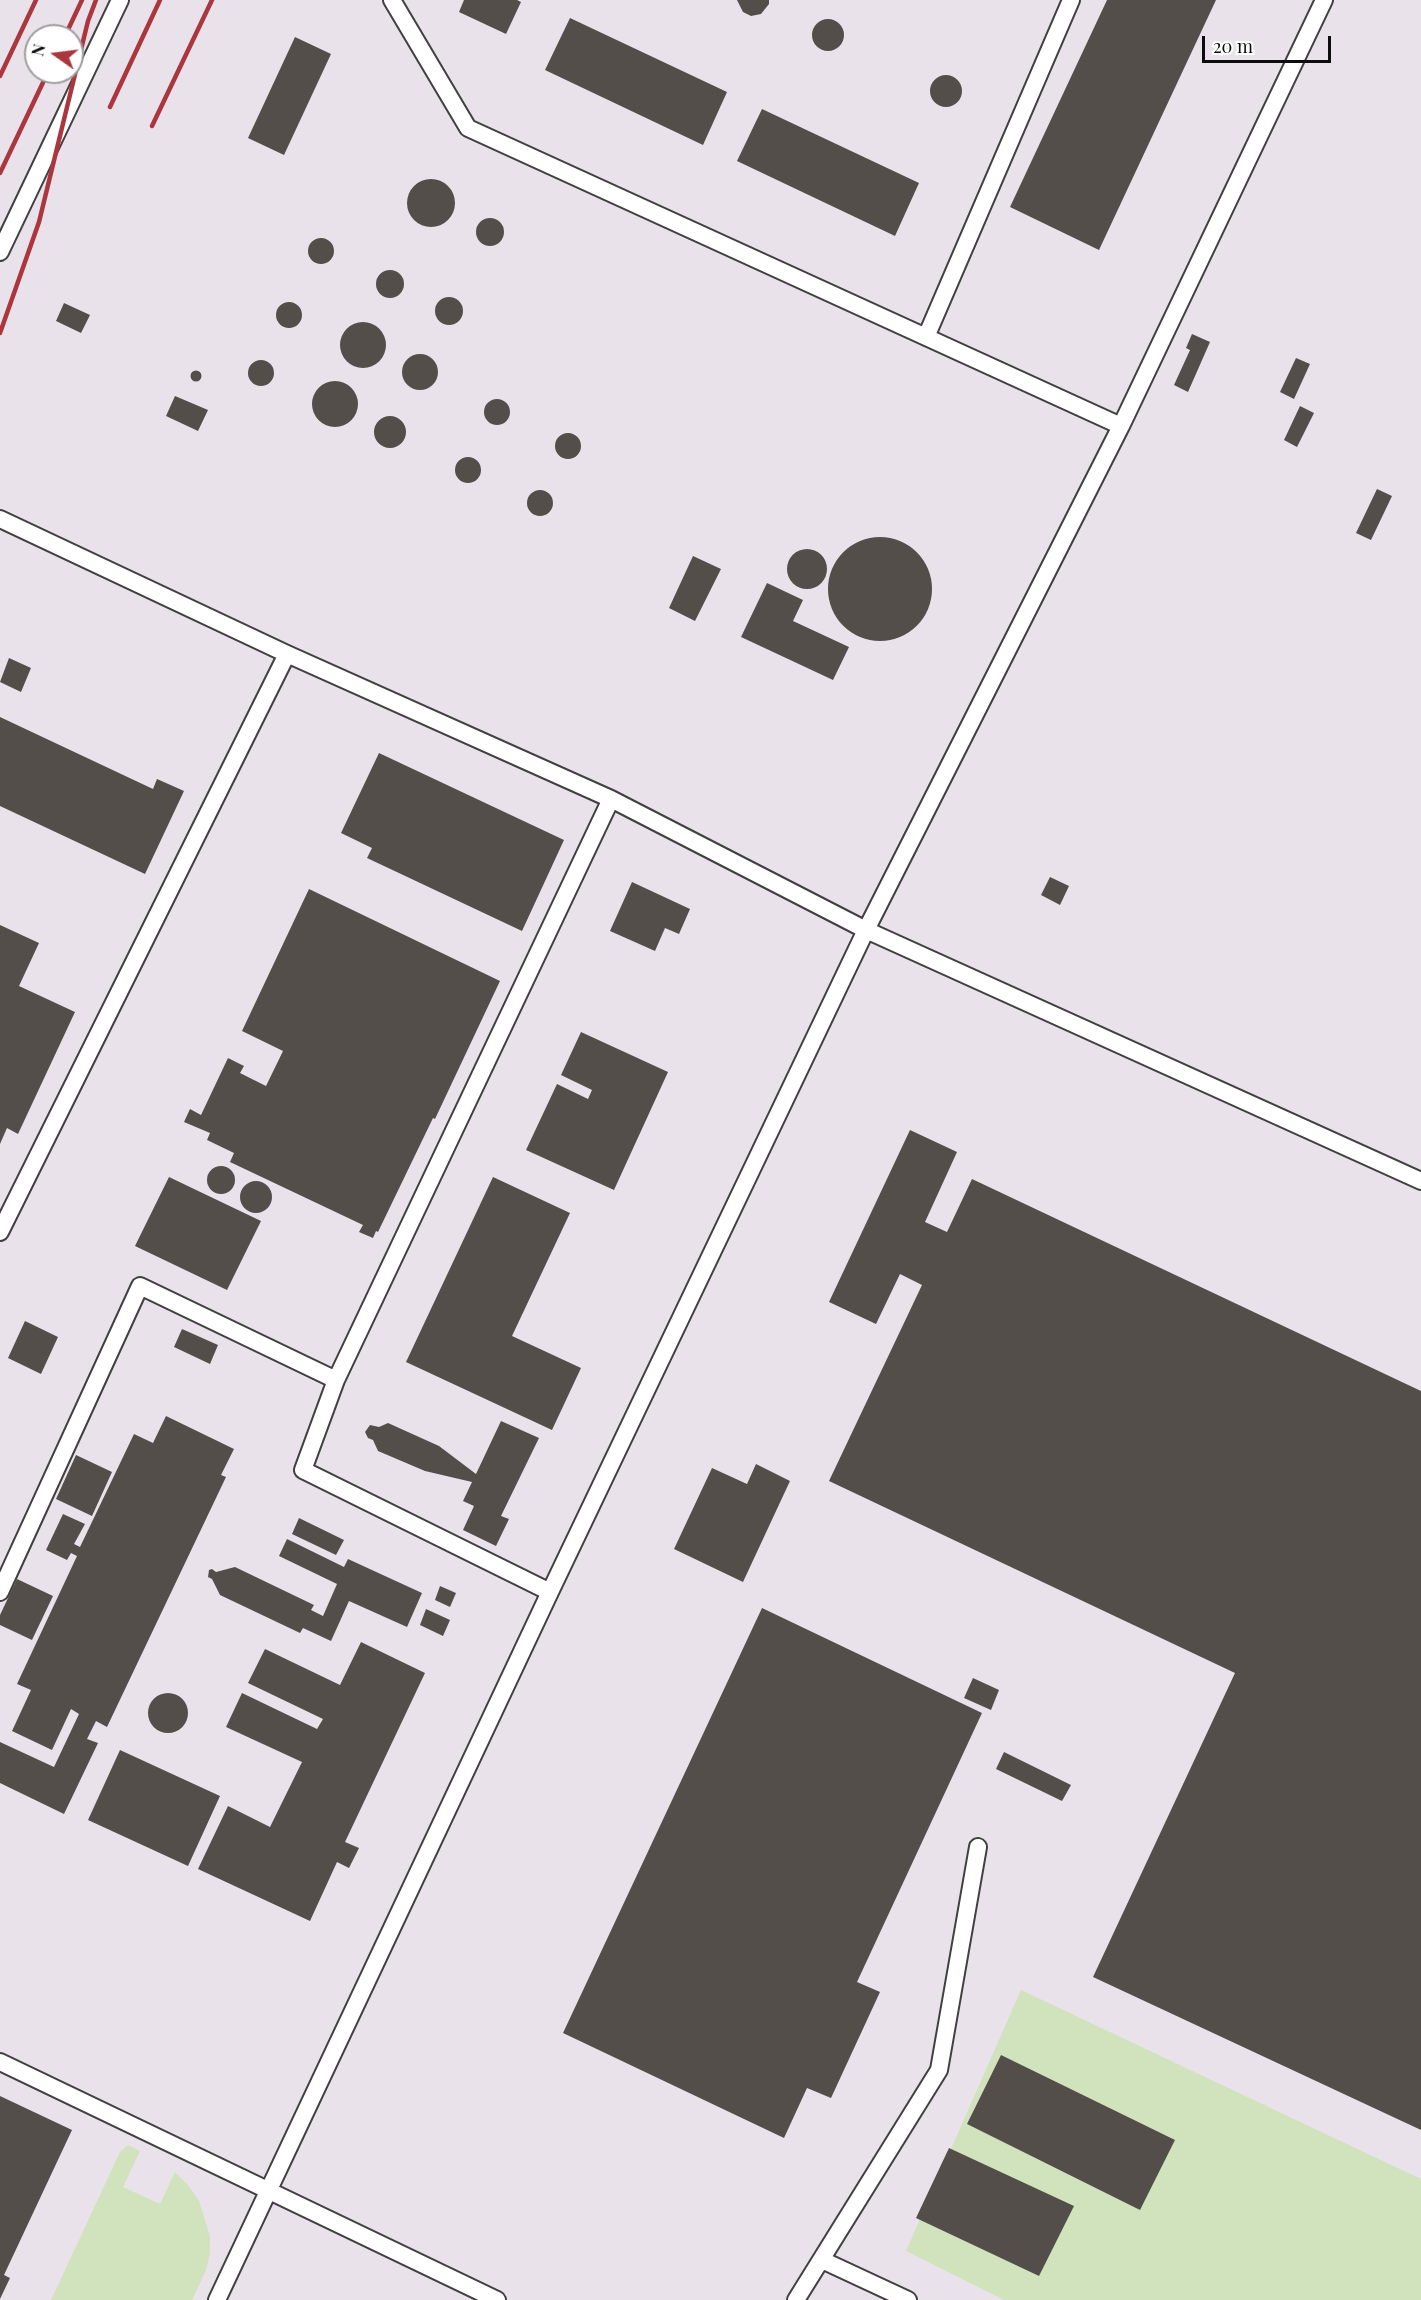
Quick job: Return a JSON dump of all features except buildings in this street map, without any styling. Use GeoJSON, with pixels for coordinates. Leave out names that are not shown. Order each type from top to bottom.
{"type":"FeatureCollection","features":[{"type":"Feature","properties":{"kind":"lane"},"geometry":{"type":"LineString","coordinates":[[0,252],[120,0]]}},
{"type":"Feature","properties":{"kind":"lane"},"geometry":{"type":"LineString","coordinates":[[392,0],[468,128],[1121,426]]}},
{"type":"Feature","properties":{"kind":"lane"},"geometry":{"type":"LineString","coordinates":[[926,337],[1071,0]]}},
{"type":"Feature","properties":{"kind":"lane"},"geometry":{"type":"LineString","coordinates":[[217,2300],[550,1592],[866,930],[1121,426],[1324,0]]}},
{"type":"Feature","properties":{"kind":"lane"},"geometry":{"type":"LineString","coordinates":[[0,519],[287,654],[611,799],[866,930],[1421,1181]]}},
{"type":"Feature","properties":{"kind":"lane"},"geometry":{"type":"LineString","coordinates":[[0,1232],[287,654]]}},
{"type":"Feature","properties":{"kind":"lane"},"geometry":{"type":"LineString","coordinates":[[550,1592],[303,1470],[336,1380],[611,799]]}},
{"type":"Feature","properties":{"kind":"lane"},"geometry":{"type":"LineString","coordinates":[[0,1592],[140,1286],[336,1380]]}},
{"type":"Feature","properties":{"kind":"lane"},"geometry":{"type":"LineString","coordinates":[[796,2300],[939,2070],[978,1847]]}},
{"type":"Feature","properties":{"kind":"lane"},"geometry":{"type":"LineString","coordinates":[[0,2062],[497,2300]]}},
{"type":"Feature","properties":{"kind":"lane"},"geometry":{"type":"LineString","coordinates":[[822,2260],[908,2300]]}},
{"type":"Feature","properties":{"kind":"shaded area"},"geometry":{"type":"Polygon","coordinates":[[[0,0],[1421,0],[1421,2300],[0,2300],[0,0]]]}},
{"type":"Feature","properties":{"kind":"green space"},"geometry":{"type":"Polygon","coordinates":[[[1021,1990],[1421,2179],[1421,2300],[1004,2300],[906,2251],[1021,1990]]]}},
{"type":"Feature","properties":{"kind":"green space"},"geometry":{"type":"Polygon","coordinates":[[[128,2145],[140,2151],[123,2187],[160,2204],[175,2172],[199,2201],[210,2236],[210,2253],[206,2270],[192,2300],[51,2300],[120,2152],[128,2145]]]}},
{"type":"Feature","properties":{"kind":"railway"},"geometry":{"type":"LineString","coordinates":[[0,76],[36,0]]}},
{"type":"Feature","properties":{"kind":"railway"},"geometry":{"type":"LineString","coordinates":[[71,24],[82,0]]}},
{"type":"Feature","properties":{"kind":"railway"},"geometry":{"type":"LineString","coordinates":[[0,333],[39,222],[88,21],[96,0]]}},
{"type":"Feature","properties":{"kind":"railway"},"geometry":{"type":"LineString","coordinates":[[110,107],[160,0]]}},
{"type":"Feature","properties":{"kind":"railway"},"geometry":{"type":"LineString","coordinates":[[152,126],[212,0]]}},
{"type":"Feature","properties":{"kind":"railway"},"geometry":{"type":"LineString","coordinates":[[0,173],[42,84]]}}]}
